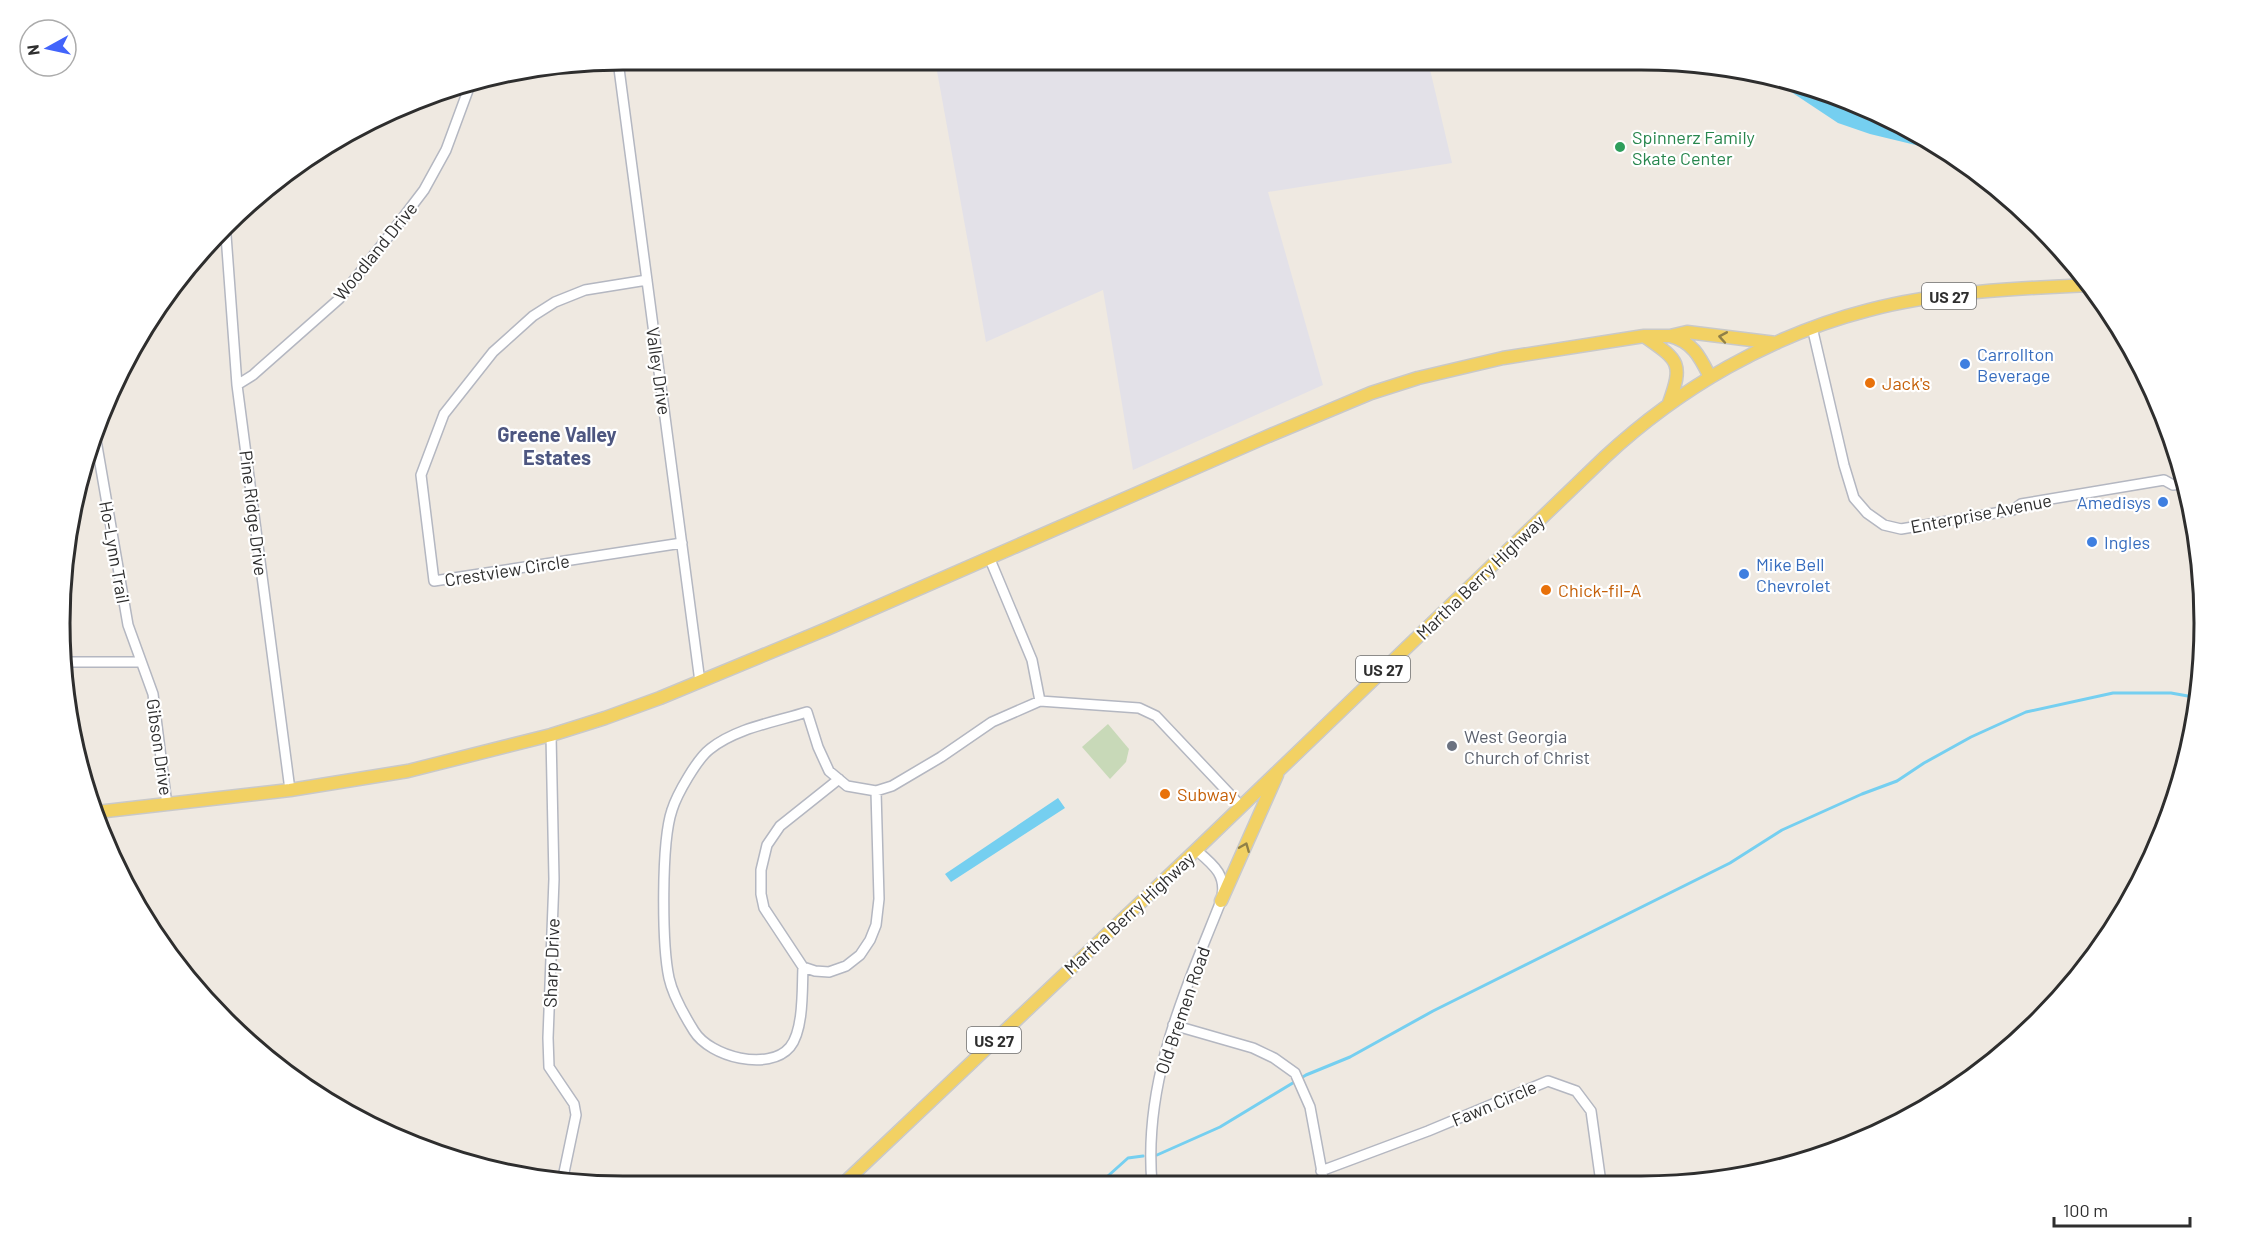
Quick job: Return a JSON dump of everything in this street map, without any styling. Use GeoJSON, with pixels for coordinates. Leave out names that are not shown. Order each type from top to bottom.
{"type":"FeatureCollection","features":[{"type":"Feature","properties":{"kind":"main road","name":"Martha Berry Highway"},"geometry":{"type":"LineString","coordinates":[[852,1176],[1196,850],[1605,457],[1669,403],[1710,377],[1776,343],[1812,327],[1868,310],[1928,298],[2078,286]]}},
{"type":"Feature","properties":{"kind":"main road"},"geometry":{"type":"LineString","coordinates":[[104,811],[290,790],[408,771],[551,735],[700,682],[1371,393],[1418,378],[1503,358],[1644,336],[1776,343]]}},
{"type":"Feature","properties":{"kind":"main road"},"geometry":{"type":"LineString","coordinates":[[1644,336],[1669,354],[1677,364],[1678,378],[1669,403]]}},
{"type":"Feature","properties":{"kind":"main road"},"geometry":{"type":"LineString","coordinates":[[1687,338],[1710,377]]}},
{"type":"Feature","properties":{"kind":"main road"},"geometry":{"type":"LineString","coordinates":[[1221,901],[1279,769]]}},
{"type":"Feature","properties":{"kind":"street","name":"Valley Drive"},"geometry":{"type":"LineString","coordinates":[[619,70],[700,682]]}},
{"type":"Feature","properties":{"kind":"street","name":"Woodland Drive"},"geometry":{"type":"LineString","coordinates":[[237,385],[253,375],[339,299],[379,249],[423,190],[446,150],[467,93]]}},
{"type":"Feature","properties":{"kind":"street","name":"Pine Ridge Drive"},"geometry":{"type":"LineString","coordinates":[[226,238],[237,385],[290,790]]}},
{"type":"Feature","properties":{"kind":"street","name":"Crestview Circle"},"geometry":{"type":"LineString","coordinates":[[647,280],[585,290],[555,302],[540,311],[493,352],[444,414],[421,475],[434,581],[682,543]]}},
{"type":"Feature","properties":{"kind":"street","name":"Enterprise Avenue"},"geometry":{"type":"LineString","coordinates":[[1812,327],[1844,465],[1854,498],[1867,513],[1884,525],[1901,529],[2013,510],[2021,504],[2164,480],[2176,485]]}},
{"type":"Feature","properties":{"kind":"street","name":"Ho-Lynn Trail"},"geometry":{"type":"LineString","coordinates":[[98,452],[128,625],[140,662]]}},
{"type":"Feature","properties":{"kind":"street"},"geometry":{"type":"LineString","coordinates":[[989,557],[1032,660],[1040,701]]}},
{"type":"Feature","properties":{"kind":"street"},"geometry":{"type":"LineString","coordinates":[[72,662],[140,662]]}},
{"type":"Feature","properties":{"kind":"street","name":"Gibson Drive"},"geometry":{"type":"LineString","coordinates":[[140,662],[153,694],[167,805]]}},
{"type":"Feature","properties":{"kind":"street"},"geometry":{"type":"LineString","coordinates":[[839,779],[780,826],[767,845],[761,870],[761,894],[764,908],[803,967],[799,1025],[791,1046],[777,1058],[758,1060],[733,1057],[717,1050],[695,1034],[669,980],[665,841],[671,811],[682,787],[708,750],[730,736],[807,712],[818,747],[829,771],[848,786],[876,791],[892,786],[941,757],[992,722],[1040,701],[1139,708],[1156,716],[1241,806]]}},
{"type":"Feature","properties":{"kind":"street","name":"Sharp Drive"},"geometry":{"type":"LineString","coordinates":[[551,735],[554,879],[549,1067],[574,1104],[576,1115],[564,1173]]}},
{"type":"Feature","properties":{"kind":"street"},"geometry":{"type":"LineString","coordinates":[[803,967],[829,972],[846,966],[860,955],[873,933],[879,899],[876,791]]}},
{"type":"Feature","properties":{"kind":"street","name":"Old Bremen Road"},"geometry":{"type":"LineString","coordinates":[[1152,1176],[1150,1142],[1152,1111],[1158,1080],[1173,1025],[1224,888],[1222,875],[1196,850]]}},
{"type":"Feature","properties":{"kind":"street"},"geometry":{"type":"LineString","coordinates":[[1173,1025],[1252,1048],[1274,1058],[1295,1073],[1310,1107],[1322,1176]]}},
{"type":"Feature","properties":{"kind":"street","name":"Fawn Circle"},"geometry":{"type":"LineString","coordinates":[[1321,1171],[1428,1131],[1548,1081],[1576,1090],[1591,1111],[1600,1176]]}},
{"type":"Feature","properties":{"kind":"shaded area"},"geometry":{"type":"Polygon","coordinates":[[[937,70],[1430,70],[1452,163],[1268,192],[1323,385],[1133,470],[1103,290],[986,342],[937,70]]]}},
{"type":"Feature","properties":{"kind":"green space"},"geometry":{"type":"Polygon","coordinates":[[[1108,724],[1129,749],[1126,762],[1110,779],[1082,747],[1108,724]]]}},
{"type":"Feature","properties":{"kind":"water"},"geometry":{"type":"Polygon","coordinates":[[[1789,91],[1852,113],[1918,146],[1870,134],[1838,123],[1789,91]]]}},
{"type":"Feature","properties":{"kind":"water"},"geometry":{"type":"Polygon","coordinates":[[[1058,798],[1065,808],[951,882],[945,874],[1058,798]]]}},
{"type":"Feature","properties":{"kind":"waterway"},"geometry":{"type":"LineString","coordinates":[[1157,1155],[1220,1127],[1306,1075],[1350,1057],[1433,1011],[1730,863],[1782,830],[1897,781],[1971,737],[2026,712],[2113,693],[2171,693],[2189,696]]}},
{"type":"Feature","properties":{"kind":"waterway"},"geometry":{"type":"LineString","coordinates":[[1108,1176],[1128,1158],[1143,1156]]}},
{"type":"Feature","properties":{"kind":"place","name":"Spinnerz Family Skate Center"},"geometry":{"type":"Point","coordinates":[1620,147]}},
{"type":"Feature","properties":{"kind":"place","name":"Carrollton Beverage"},"geometry":{"type":"Point","coordinates":[1965,364]}},
{"type":"Feature","properties":{"kind":"place","name":"Jack's"},"geometry":{"type":"Point","coordinates":[1870,383]}},
{"type":"Feature","properties":{"kind":"place","name":"Amedisys"},"geometry":{"type":"Point","coordinates":[2163,502]}},
{"type":"Feature","properties":{"kind":"place","name":"Ingles"},"geometry":{"type":"Point","coordinates":[2092,542]}},
{"type":"Feature","properties":{"kind":"place","name":"Mike Bell Chevrolet"},"geometry":{"type":"Point","coordinates":[1744,574]}},
{"type":"Feature","properties":{"kind":"place","name":"Chick-fil-A"},"geometry":{"type":"Point","coordinates":[1546,590]}},
{"type":"Feature","properties":{"kind":"place","name":"West Georgia Church of Christ"},"geometry":{"type":"Point","coordinates":[1452,746]}},
{"type":"Feature","properties":{"kind":"place","name":"Subway"},"geometry":{"type":"Point","coordinates":[1165,794]}},
{"type":"Feature","properties":{"kind":"district","name":"Greene Valley Estates"},"geometry":{"type":"Point","coordinates":[557,446]}}]}
